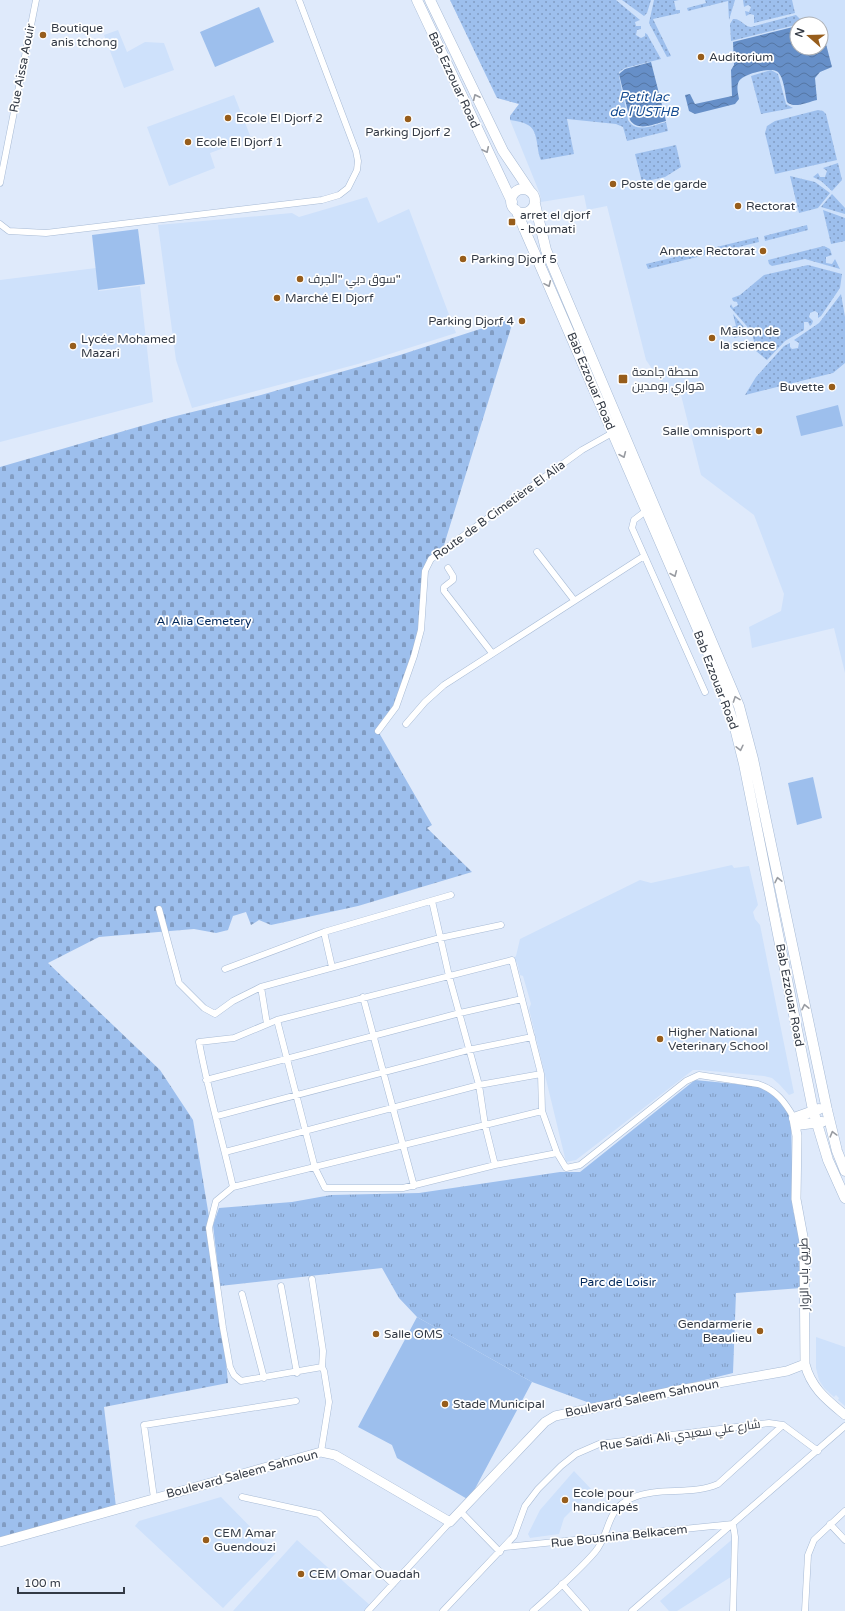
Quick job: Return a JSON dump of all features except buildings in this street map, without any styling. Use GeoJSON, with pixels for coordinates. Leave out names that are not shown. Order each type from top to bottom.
{"type":"FeatureCollection","features":[{"type":"Feature","properties":{"kind":"main road","name":"Bab Ezzouar Road"},"geometry":{"type":"LineString","coordinates":[[417,0],[593,373]]}},
{"type":"Feature","properties":{"kind":"main road","name":"Bab Ezzouar Road"},"geometry":{"type":"LineString","coordinates":[[430,0],[503,151],[530,191]]}},
{"type":"Feature","properties":{"kind":"main road"},"geometry":{"type":"LineString","coordinates":[[524,189],[530,191],[534,196],[535,204],[528,212],[522,213],[514,206],[513,196],[517,191],[524,189]]}},
{"type":"Feature","properties":{"kind":"main road","name":"Bab Ezzouar Road"},"geometry":{"type":"LineString","coordinates":[[535,204],[544,243],[593,373],[725,672],[744,723],[827,1114],[845,1171]]}},
{"type":"Feature","properties":{"kind":"main road","name":"Bab Ezzouar Road"},"geometry":{"type":"LineString","coordinates":[[617,430],[647,510],[718,676],[735,728],[813,1110],[828,1160],[845,1198]]}},
{"type":"Feature","properties":{"kind":"main road"},"geometry":{"type":"LineString","coordinates":[[813,1110],[827,1114],[817,1124],[795,1122],[813,1110]]}},
{"type":"Feature","properties":{"kind":"street","name":"Rue Aissa Aouir"},"geometry":{"type":"LineString","coordinates":[[0,183],[36,0]]}},
{"type":"Feature","properties":{"kind":"street"},"geometry":{"type":"LineString","coordinates":[[0,224],[9,231],[46,233],[244,211],[322,200],[339,195],[348,188],[356,174],[358,161],[356,151],[299,0]]}},
{"type":"Feature","properties":{"kind":"street","name":"Route de B Cimetière El Alia"},"geometry":{"type":"LineString","coordinates":[[378,731],[396,707],[414,656],[421,630],[425,571],[431,559],[582,450],[617,430]]}},
{"type":"Feature","properties":{"kind":"street"},"geometry":{"type":"LineString","coordinates":[[647,510],[634,520],[632,528],[705,692]]}},
{"type":"Feature","properties":{"kind":"street"},"geometry":{"type":"LineString","coordinates":[[537,552],[574,600]]}},
{"type":"Feature","properties":{"kind":"street"},"geometry":{"type":"LineString","coordinates":[[406,724],[425,702],[444,685],[644,556]]}},
{"type":"Feature","properties":{"kind":"street"},"geometry":{"type":"LineString","coordinates":[[448,568],[453,576],[453,580],[444,587],[444,591],[492,653]]}},
{"type":"Feature","properties":{"kind":"street"},"geometry":{"type":"LineString","coordinates":[[225,969],[324,932],[451,895]]}},
{"type":"Feature","properties":{"kind":"street"},"geometry":{"type":"LineString","coordinates":[[432,901],[449,976],[460,1013],[468,1050],[479,1085],[485,1125],[495,1165]]}},
{"type":"Feature","properties":{"kind":"street"},"geometry":{"type":"LineString","coordinates":[[159,909],[180,983],[204,1008],[215,1014],[234,1001],[261,987],[332,967],[354,963],[440,938],[501,925]]}},
{"type":"Feature","properties":{"kind":"street"},"geometry":{"type":"LineString","coordinates":[[324,932],[332,967]]}},
{"type":"Feature","properties":{"kind":"street"},"geometry":{"type":"LineString","coordinates":[[234,1187],[217,1116],[206,1080],[199,1042],[234,1038],[278,1020],[512,960],[541,1074],[542,1111],[557,1153],[566,1168],[580,1165],[686,1081],[699,1075],[766,1086],[783,1100],[795,1122]]}},
{"type":"Feature","properties":{"kind":"street"},"geometry":{"type":"LineString","coordinates":[[261,987],[267,1024]]}},
{"type":"Feature","properties":{"kind":"street"},"geometry":{"type":"LineString","coordinates":[[363,997],[414,1186]]}},
{"type":"Feature","properties":{"kind":"street"},"geometry":{"type":"LineString","coordinates":[[206,1080],[460,1013],[522,999]]}},
{"type":"Feature","properties":{"kind":"street"},"geometry":{"type":"LineString","coordinates":[[278,1020],[315,1168],[325,1188],[403,1188],[495,1165],[557,1153]]}},
{"type":"Feature","properties":{"kind":"street"},"geometry":{"type":"LineString","coordinates":[[217,1116],[468,1050],[532,1037]]}},
{"type":"Feature","properties":{"kind":"street"},"geometry":{"type":"LineString","coordinates":[[225,1152],[479,1085],[541,1074]]}},
{"type":"Feature","properties":{"kind":"street"},"geometry":{"type":"LineString","coordinates":[[322,1367],[297,1373],[241,1381],[234,1375],[230,1367],[223,1328],[208,1228],[216,1202],[234,1187],[542,1111]]}},
{"type":"Feature","properties":{"kind":"street","name":"طريق باب الزوار"},"geometry":{"type":"LineString","coordinates":[[795,1122],[796,1199],[804,1242],[805,1364],[816,1390],[845,1415]]}},
{"type":"Feature","properties":{"kind":"street"},"geometry":{"type":"LineString","coordinates":[[312,1279],[323,1351],[322,1367],[329,1402],[321,1452]]}},
{"type":"Feature","properties":{"kind":"street"},"geometry":{"type":"LineString","coordinates":[[281,1286],[297,1373]]}},
{"type":"Feature","properties":{"kind":"street"},"geometry":{"type":"LineString","coordinates":[[242,1294],[264,1378]]}},
{"type":"Feature","properties":{"kind":"street","name":"Boulevard Saleem Sahnoun"},"geometry":{"type":"LineString","coordinates":[[0,1542],[321,1452],[335,1455],[450,1522],[545,1422],[555,1416],[679,1390],[787,1371],[805,1364]]}},
{"type":"Feature","properties":{"kind":"street"},"geometry":{"type":"LineString","coordinates":[[154,1498],[144,1425],[296,1401]]}},
{"type":"Feature","properties":{"kind":"street","name":"Rue Saïdi Ali شارع علي سعيدي"},"geometry":{"type":"LineString","coordinates":[[443,1611],[514,1536],[525,1506],[538,1489],[561,1466],[582,1452],[599,1444],[641,1438],[769,1423],[783,1425]]}},
{"type":"Feature","properties":{"kind":"street"},"geometry":{"type":"LineString","coordinates":[[533,1611],[596,1552],[605,1537],[611,1514],[630,1499],[646,1493],[705,1490],[718,1484],[783,1425],[818,1451]]}},
{"type":"Feature","properties":{"kind":"street"},"geometry":{"type":"LineString","coordinates":[[632,1611],[845,1426]]}},
{"type":"Feature","properties":{"kind":"street"},"geometry":{"type":"LineString","coordinates":[[242,1497],[319,1514],[393,1584]]}},
{"type":"Feature","properties":{"kind":"street"},"geometry":{"type":"LineString","coordinates":[[460,1511],[500,1552]]}},
{"type":"Feature","properties":{"kind":"street"},"geometry":{"type":"LineString","coordinates":[[805,1611],[808,1555],[814,1540],[845,1511]]}},
{"type":"Feature","properties":{"kind":"street"},"geometry":{"type":"LineString","coordinates":[[368,1611],[450,1522]]}},
{"type":"Feature","properties":{"kind":"street"},"geometry":{"type":"LineString","coordinates":[[733,1524],[735,1538],[733,1611]]}},
{"type":"Feature","properties":{"kind":"street","name":"Rue Bousnina Belkacem"},"geometry":{"type":"LineString","coordinates":[[505,1547],[733,1524]]}},
{"type":"Feature","properties":{"kind":"street"},"geometry":{"type":"LineString","coordinates":[[830,1524],[845,1540]]}},
{"type":"Feature","properties":{"kind":"street"},"geometry":{"type":"LineString","coordinates":[[562,1584],[586,1611]]}},
{"type":"Feature","properties":{"kind":"shaded area"},"geometry":{"type":"Polygon","coordinates":[[[450,0],[845,0],[845,673],[834,628],[752,648],[749,627],[781,611],[784,594],[754,515],[701,475],[679,387],[668,392],[646,360],[607,206],[587,210],[584,195],[541,202],[540,194],[510,120],[510,116],[519,104],[497,98],[450,0]]]}},
{"type":"Feature","properties":{"kind":"shaded area"},"geometry":{"type":"Polygon","coordinates":[[[118,30],[127,52],[145,42],[164,43],[174,70],[124,88],[104,35],[118,30]]]}},
{"type":"Feature","properties":{"kind":"shaded area","name":"Ecole El Djorf 1"},"geometry":{"type":"Polygon","coordinates":[[[234,95],[251,138],[210,153],[215,168],[169,186],[147,127],[234,95]]]}},
{"type":"Feature","properties":{"kind":"shaded area","name":"سوق دبي \"الجرف\""},"geometry":{"type":"Polygon","coordinates":[[[367,197],[378,223],[409,209],[456,333],[358,364],[192,408],[176,360],[158,225],[292,213],[299,217],[367,197]]]}},
{"type":"Feature","properties":{"kind":"shaded area","name":"Lycée Mohamed Mazari"},"geometry":{"type":"Polygon","coordinates":[[[96,268],[99,291],[140,286],[153,402],[0,442],[0,280],[96,268]]]}},
{"type":"Feature","properties":{"kind":"shaded area","name":"Higher National Veterinary School"},"geometry":{"type":"Polygon","coordinates":[[[732,865],[734,868],[749,866],[758,905],[753,912],[755,919],[760,925],[794,1093],[789,1095],[772,1078],[764,1076],[693,1070],[576,1160],[566,1162],[529,1009],[531,1004],[523,976],[520,975],[517,962],[515,963],[514,958],[516,956],[520,939],[640,880],[651,883],[732,865]]]}},
{"type":"Feature","properties":{"kind":"shaded area"},"geometry":{"type":"Polygon","coordinates":[[[816,1337],[845,1347],[845,1406],[838,1400],[839,1398],[836,1395],[834,1397],[824,1388],[819,1380],[816,1368],[816,1337]]]}},
{"type":"Feature","properties":{"kind":"shaded area","name":"Ecole pour handicapés"},"geometry":{"type":"Polygon","coordinates":[[[574,1471],[592,1490],[564,1518],[559,1534],[530,1538],[528,1534],[540,1510],[574,1471]]]}},
{"type":"Feature","properties":{"kind":"shaded area","name":"CEM Amar Guendouzi"},"geometry":{"type":"Polygon","coordinates":[[[221,1497],[276,1553],[223,1608],[135,1526],[139,1521],[221,1497]]]}},
{"type":"Feature","properties":{"kind":"shaded area"},"geometry":{"type":"Polygon","coordinates":[[[735,1537],[734,1575],[677,1611],[669,1611],[660,1601],[735,1537]]]}},
{"type":"Feature","properties":{"kind":"shaded area","name":"CEM Omar Ouadah"},"geometry":{"type":"Polygon","coordinates":[[[297,1540],[372,1607],[368,1611],[233,1611],[297,1540]]]}},
{"type":"Feature","properties":{"kind":"green space"},"geometry":{"type":"Polygon","coordinates":[[[450,0],[616,0],[640,20],[635,22],[636,26],[641,26],[641,29],[637,30],[636,35],[641,38],[645,36],[645,33],[647,34],[661,59],[625,68],[619,72],[628,120],[631,124],[640,128],[666,122],[668,131],[627,141],[623,127],[616,124],[567,119],[574,154],[541,160],[536,136],[532,128],[524,123],[510,120],[510,116],[519,104],[497,98],[450,0]]]}},
{"type":"Feature","properties":{"kind":"green space"},"geometry":{"type":"Polygon","coordinates":[[[622,0],[651,0],[647,13],[644,16],[622,0]]]}},
{"type":"Feature","properties":{"kind":"green space"},"geometry":{"type":"Polygon","coordinates":[[[654,0],[679,0],[674,1],[676,10],[680,10],[680,13],[653,19],[671,56],[667,57],[649,23],[654,0]]]}},
{"type":"Feature","properties":{"kind":"green space"},"geometry":{"type":"Polygon","coordinates":[[[705,0],[735,0],[729,20],[728,1],[688,11],[687,8],[706,3],[705,0]]]}},
{"type":"Feature","properties":{"kind":"green space"},"geometry":{"type":"Polygon","coordinates":[[[743,0],[792,0],[795,13],[754,23],[754,15],[750,14],[746,16],[745,11],[749,12],[751,7],[748,5],[744,7],[743,0]]]}},
{"type":"Feature","properties":{"kind":"green space"},"geometry":{"type":"Polygon","coordinates":[[[259,7],[274,42],[215,67],[200,32],[259,7]]]}},
{"type":"Feature","properties":{"kind":"green space"},"geometry":{"type":"Polygon","coordinates":[[[789,17],[789,27],[731,41],[730,24],[733,19],[736,19],[751,27],[789,17]]]}},
{"type":"Feature","properties":{"kind":"green space"},"geometry":{"type":"Polygon","coordinates":[[[771,70],[778,74],[786,104],[793,108],[761,114],[751,76],[771,70]]]}},
{"type":"Feature","properties":{"kind":"green space"},"geometry":{"type":"Polygon","coordinates":[[[818,110],[823,111],[826,114],[837,160],[775,174],[765,133],[767,126],[775,121],[818,110]]]}},
{"type":"Feature","properties":{"kind":"green space"},"geometry":{"type":"Polygon","coordinates":[[[676,145],[681,167],[665,177],[642,182],[635,154],[676,145]]]}},
{"type":"Feature","properties":{"kind":"green space"},"geometry":{"type":"Polygon","coordinates":[[[838,163],[842,180],[832,191],[821,181],[813,177],[818,173],[820,177],[825,177],[827,171],[823,168],[838,163]]]}},
{"type":"Feature","properties":{"kind":"green space"},"geometry":{"type":"Polygon","coordinates":[[[790,176],[815,182],[830,193],[818,208],[799,213],[790,176]]]}},
{"type":"Feature","properties":{"kind":"green space"},"geometry":{"type":"Polygon","coordinates":[[[832,194],[845,208],[845,214],[821,207],[832,194]]]}},
{"type":"Feature","properties":{"kind":"green space"},"geometry":{"type":"Polygon","coordinates":[[[823,210],[845,218],[845,241],[831,244],[823,210]]]}},
{"type":"Feature","properties":{"kind":"green space"},"geometry":{"type":"Polygon","coordinates":[[[807,225],[808,230],[765,241],[764,236],[807,225]]]}},
{"type":"Feature","properties":{"kind":"green space"},"geometry":{"type":"Polygon","coordinates":[[[138,229],[145,284],[98,290],[92,235],[138,229]]]}},
{"type":"Feature","properties":{"kind":"green space"},"geometry":{"type":"Polygon","coordinates":[[[758,237],[759,242],[648,269],[646,264],[758,237]]]}},
{"type":"Feature","properties":{"kind":"green space"},"geometry":{"type":"Polygon","coordinates":[[[824,246],[830,249],[832,255],[826,257],[826,263],[832,264],[835,259],[840,269],[805,259],[772,266],[769,264],[768,260],[824,246]]]}},
{"type":"Feature","properties":{"kind":"green space"},"geometry":{"type":"Polygon","coordinates":[[[808,265],[842,274],[840,288],[821,316],[818,318],[818,313],[815,311],[810,313],[809,317],[813,321],[812,324],[810,326],[808,322],[804,322],[804,330],[785,341],[767,360],[756,351],[752,332],[730,307],[731,304],[733,308],[738,305],[732,298],[740,295],[764,275],[808,265]]]}},
{"type":"Feature","properties":{"kind":"green space"},"geometry":{"type":"Polygon","coordinates":[[[841,294],[845,317],[845,363],[833,373],[745,395],[756,377],[784,346],[790,343],[790,347],[792,349],[798,348],[799,343],[794,340],[819,323],[841,294]]]}},
{"type":"Feature","properties":{"kind":"green space"},"geometry":{"type":"Polygon","coordinates":[[[733,314],[750,334],[734,338],[732,327],[736,326],[733,314]]]}},
{"type":"Feature","properties":{"kind":"green space","name":"Al Alia Cemetery"},"geometry":{"type":"Polygon","coordinates":[[[514,318],[444,545],[428,558],[418,638],[392,710],[378,731],[432,825],[427,828],[472,872],[358,906],[271,925],[259,920],[251,925],[246,912],[233,916],[228,930],[216,933],[194,929],[99,937],[48,963],[160,1070],[193,1120],[216,1259],[228,1383],[104,1407],[116,1507],[0,1538],[0,467],[172,417],[261,395],[400,355],[514,318]]]}},
{"type":"Feature","properties":{"kind":"green space"},"geometry":{"type":"Polygon","coordinates":[[[838,405],[843,426],[801,436],[796,416],[838,405]]]}},
{"type":"Feature","properties":{"kind":"green space"},"geometry":{"type":"Polygon","coordinates":[[[813,777],[822,818],[797,825],[788,783],[813,777]]]}},
{"type":"Feature","properties":{"kind":"green space","name":"Parc de Loisir"},"geometry":{"type":"Polygon","coordinates":[[[695,1080],[756,1086],[773,1092],[791,1117],[793,1212],[801,1220],[801,1288],[736,1293],[733,1373],[598,1406],[532,1382],[417,1317],[399,1298],[382,1268],[220,1286],[213,1225],[219,1208],[292,1202],[331,1195],[419,1193],[560,1172],[580,1172],[695,1080]]]}},
{"type":"Feature","properties":{"kind":"green space","name":"Stade Municipal"},"geometry":{"type":"Polygon","coordinates":[[[417,1317],[532,1382],[469,1500],[397,1458],[392,1445],[358,1427],[417,1317]]]}},
{"type":"Feature","properties":{"kind":"water"},"geometry":{"type":"Polygon","coordinates":[[[789,28],[789,56],[829,56],[832,67],[820,72],[815,78],[817,100],[797,105],[790,104],[787,102],[783,82],[778,72],[775,70],[764,70],[752,73],[739,81],[737,88],[739,99],[735,104],[695,114],[689,111],[685,95],[690,94],[695,104],[732,96],[731,70],[734,65],[733,42],[789,28]]]}},
{"type":"Feature","properties":{"kind":"water","name":"Petit lac de l'USTHB"},"geometry":{"type":"Polygon","coordinates":[[[651,62],[666,121],[646,126],[637,126],[630,120],[619,74],[625,69],[651,62]]]}},
{"type":"Feature","properties":{"kind":"place","name":"Boutique anis tchong"},"geometry":{"type":"Point","coordinates":[43,35]}},
{"type":"Feature","properties":{"kind":"place","name":"Auditorium"},"geometry":{"type":"Point","coordinates":[701,57]}},
{"type":"Feature","properties":{"kind":"place","name":"Ecole El Djorf 2"},"geometry":{"type":"Point","coordinates":[228,118]}},
{"type":"Feature","properties":{"kind":"place","name":"Parking Djorf 2"},"geometry":{"type":"Point","coordinates":[408,119]}},
{"type":"Feature","properties":{"kind":"place","name":"Ecole El Djorf 1"},"geometry":{"type":"Point","coordinates":[188,142]}},
{"type":"Feature","properties":{"kind":"place","name":"Poste de garde"},"geometry":{"type":"Point","coordinates":[613,184]}},
{"type":"Feature","properties":{"kind":"place","name":"Rectorat"},"geometry":{"type":"Point","coordinates":[738,206]}},
{"type":"Feature","properties":{"kind":"place","name":"arret el djorf - boumati"},"geometry":{"type":"Point","coordinates":[512,222]}},
{"type":"Feature","properties":{"kind":"place","name":"Annexe Rectorat"},"geometry":{"type":"Point","coordinates":[763,251]}},
{"type":"Feature","properties":{"kind":"place","name":"Parking Djorf 5"},"geometry":{"type":"Point","coordinates":[463,259]}},
{"type":"Feature","properties":{"kind":"place","name":"سوق دبي \"الجرف\""},"geometry":{"type":"Point","coordinates":[300,279]}},
{"type":"Feature","properties":{"kind":"place","name":"Marché El Djorf"},"geometry":{"type":"Point","coordinates":[277,298]}},
{"type":"Feature","properties":{"kind":"place","name":"Parking Djorf 4"},"geometry":{"type":"Point","coordinates":[522,321]}},
{"type":"Feature","properties":{"kind":"place","name":"Maison de la science"},"geometry":{"type":"Point","coordinates":[712,338]}},
{"type":"Feature","properties":{"kind":"place","name":"Lycée Mohamed Mazari"},"geometry":{"type":"Point","coordinates":[73,346]}},
{"type":"Feature","properties":{"kind":"place","name":"محطة جامعة هواري بومدين"},"geometry":{"type":"Point","coordinates":[623,379]}},
{"type":"Feature","properties":{"kind":"place","name":"Buvette"},"geometry":{"type":"Point","coordinates":[832,387]}},
{"type":"Feature","properties":{"kind":"place","name":"Salle omnisport"},"geometry":{"type":"Point","coordinates":[759,431]}},
{"type":"Feature","properties":{"kind":"place","name":"Higher National Veterinary School"},"geometry":{"type":"Point","coordinates":[660,1039]}},
{"type":"Feature","properties":{"kind":"place","name":"Gendarmerie Beaulieu"},"geometry":{"type":"Point","coordinates":[760,1331]}},
{"type":"Feature","properties":{"kind":"place","name":"Salle OMS"},"geometry":{"type":"Point","coordinates":[376,1334]}},
{"type":"Feature","properties":{"kind":"place","name":"Stade Municipal"},"geometry":{"type":"Point","coordinates":[445,1404]}},
{"type":"Feature","properties":{"kind":"place","name":"Ecole pour handicapés"},"geometry":{"type":"Point","coordinates":[565,1500]}},
{"type":"Feature","properties":{"kind":"place","name":"CEM Amar Guendouzi"},"geometry":{"type":"Point","coordinates":[206,1540]}},
{"type":"Feature","properties":{"kind":"place","name":"CEM Omar Ouadah"},"geometry":{"type":"Point","coordinates":[301,1574]}}]}
